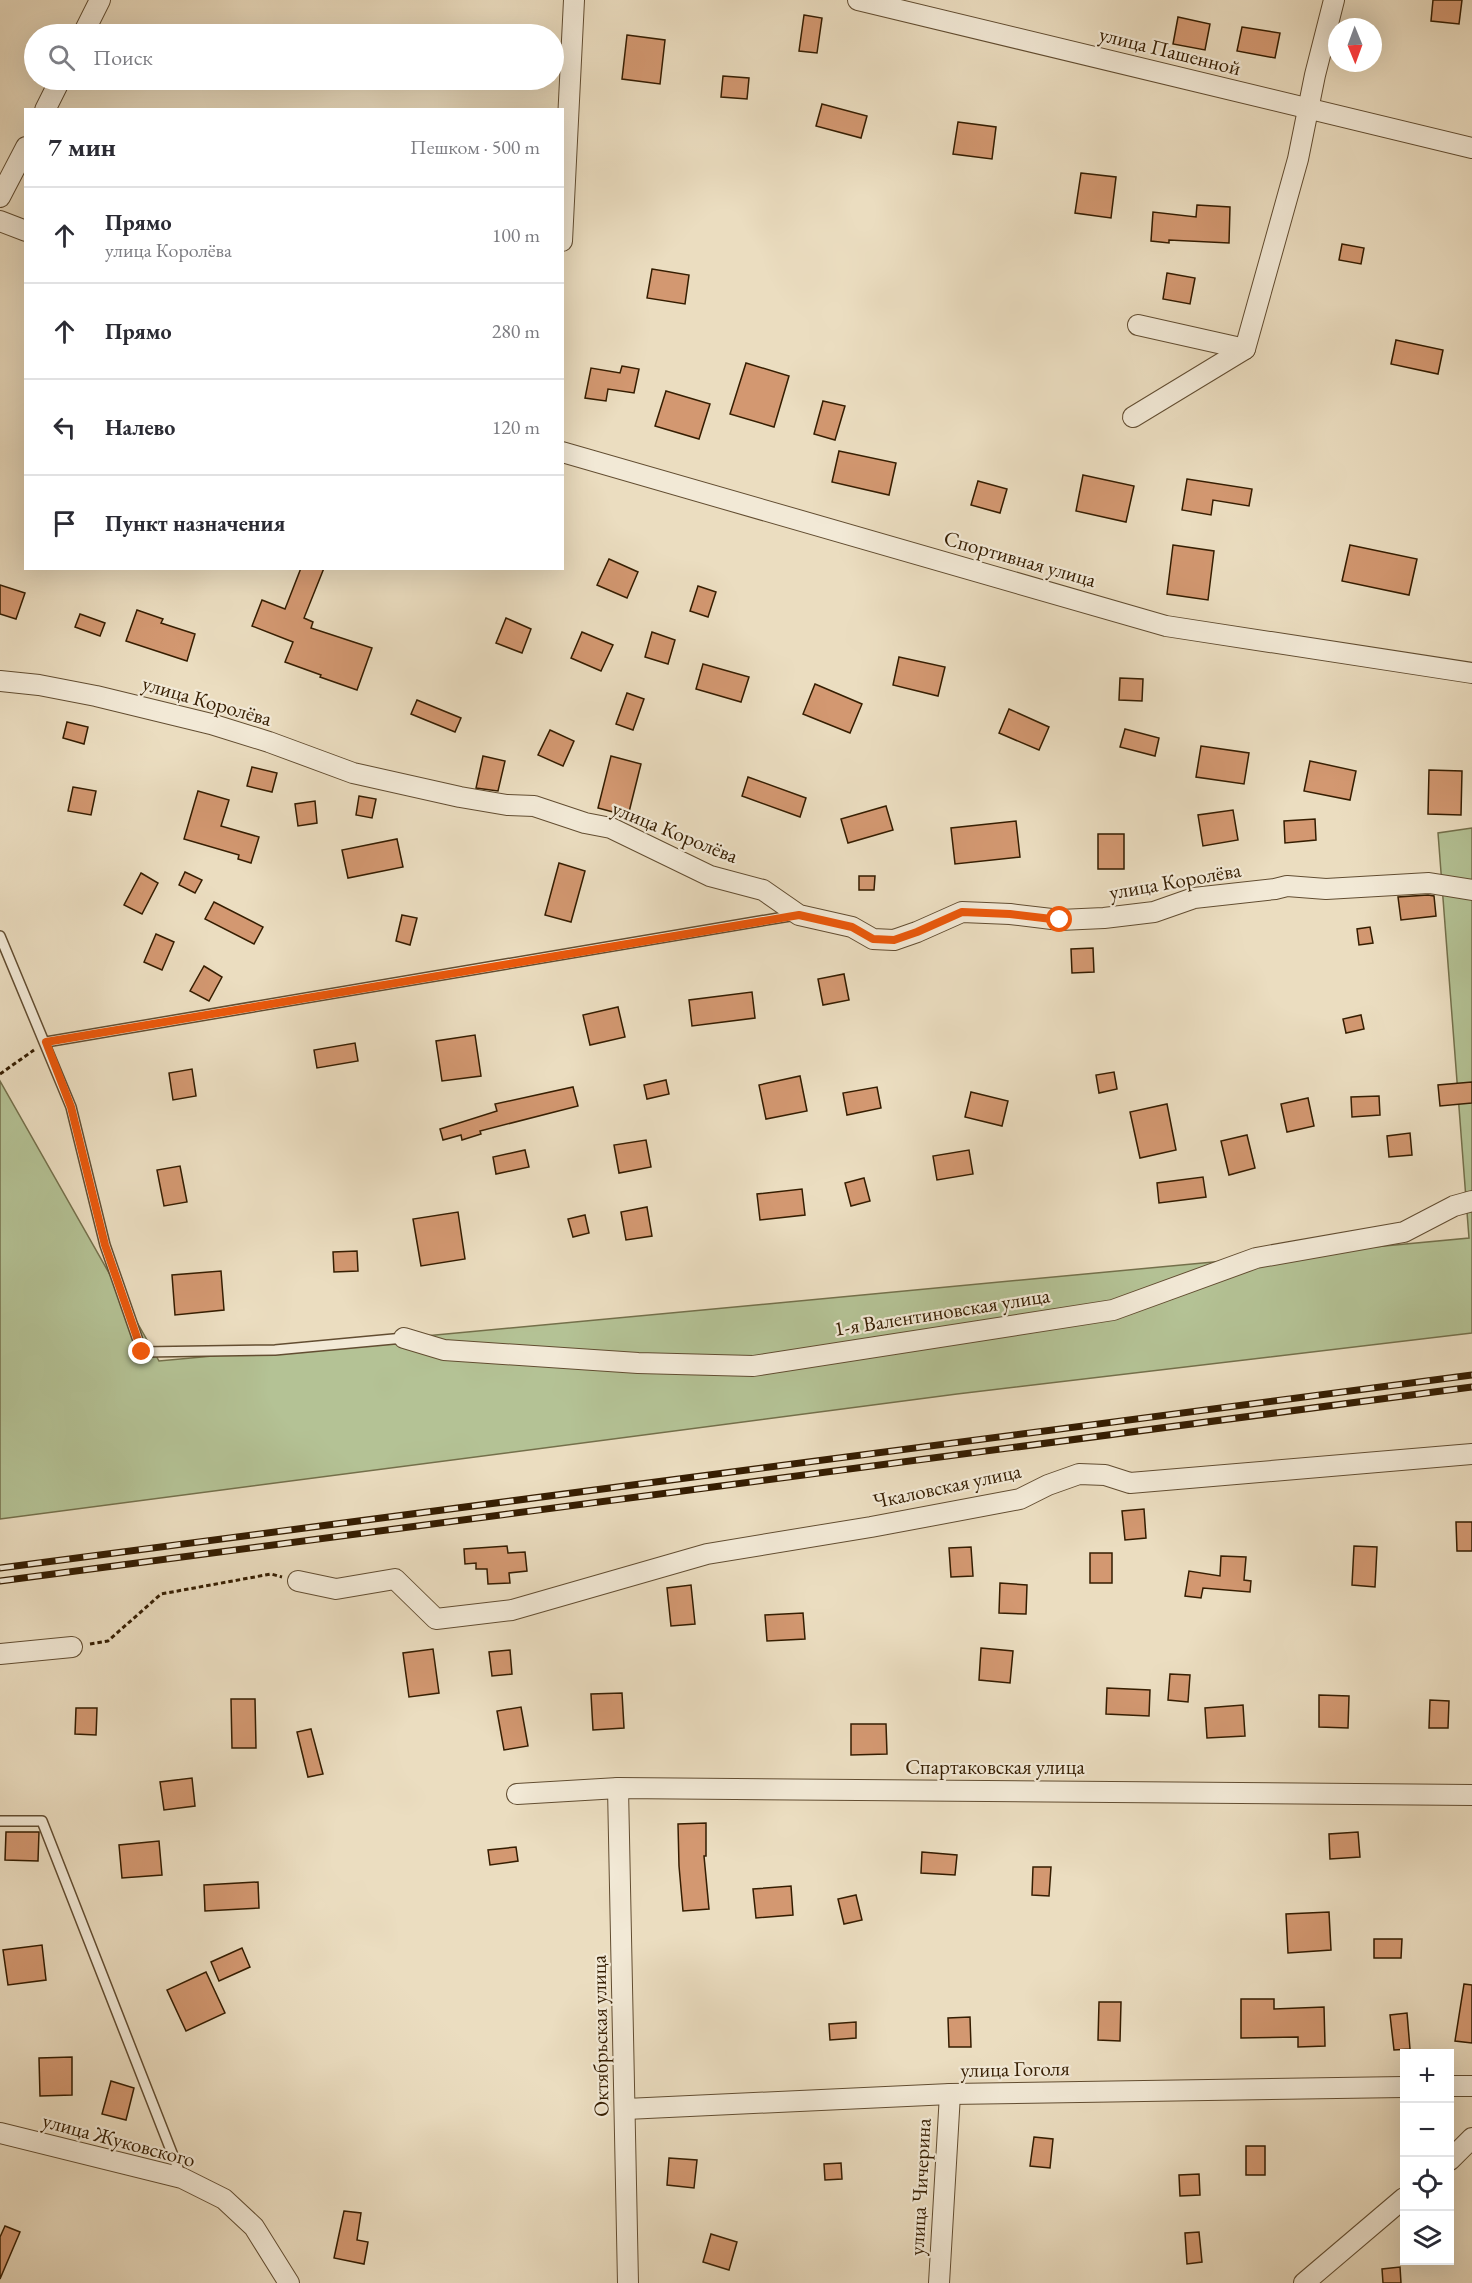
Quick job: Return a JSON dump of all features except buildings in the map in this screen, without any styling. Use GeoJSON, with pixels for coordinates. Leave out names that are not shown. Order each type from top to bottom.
{"type":"FeatureCollection","features":[{"type":"Feature","properties":{"kind":"street"},"geometry":{"type":"LineString","coordinates":[[88,24],[100,0]]}},
{"type":"Feature","properties":{"kind":"street"},"geometry":{"type":"LineString","coordinates":[[564,200],[574,0]]}},
{"type":"Feature","properties":{"kind":"street","name":"улица Пашенной"},"geometry":{"type":"LineString","coordinates":[[858,0],[1472,148]]}},
{"type":"Feature","properties":{"kind":"street"},"geometry":{"type":"LineString","coordinates":[[1133,417],[1245,350],[1298,159],[1334,0]]}},
{"type":"Feature","properties":{"kind":"street"},"geometry":{"type":"LineString","coordinates":[[46,108],[55,90]]}},
{"type":"Feature","properties":{"kind":"street"},"geometry":{"type":"LineString","coordinates":[[0,197],[24,151]]}},
{"type":"Feature","properties":{"kind":"street"},"geometry":{"type":"LineString","coordinates":[[0,221],[24,230]]}},
{"type":"Feature","properties":{"kind":"street"},"geometry":{"type":"LineString","coordinates":[[1138,325],[1245,350]]}},
{"type":"Feature","properties":{"kind":"street","name":"Спортивная улица"},"geometry":{"type":"LineString","coordinates":[[564,453],[1166,626],[1472,673]]}},
{"type":"Feature","properties":{"kind":"street","name":"улица Королёва"},"geometry":{"type":"LineString","coordinates":[[0,681],[39,685],[96,696],[211,724],[269,742],[353,773],[460,797],[507,805],[534,806],[585,823],[611,828],[711,876],[763,890],[799,915],[852,927],[873,939],[894,940],[962,912],[1010,914],[1060,920],[1104,918],[1154,912],[1194,898],[1275,889],[1287,885],[1326,890],[1430,883],[1472,890]]}},
{"type":"Feature","properties":{"kind":"street","name":"1-я Валентиновская улица"},"geometry":{"type":"LineString","coordinates":[[404,1338],[444,1350],[638,1363],[753,1366],[1113,1310],[1256,1258],[1404,1232],[1454,1206],[1472,1201]]}},
{"type":"Feature","properties":{"kind":"street","name":"Чкаловская улица"},"geometry":{"type":"LineString","coordinates":[[298,1581],[336,1588],[394,1579],[436,1619],[512,1610],[707,1554],[1020,1499],[1048,1485],[1079,1474],[1105,1475],[1130,1483],[1472,1454]]}},
{"type":"Feature","properties":{"kind":"street"},"geometry":{"type":"LineString","coordinates":[[0,1654],[72,1647]]}},
{"type":"Feature","properties":{"kind":"street","name":"Спартаковская улица"},"geometry":{"type":"LineString","coordinates":[[517,1794],[618,1788],[1472,1795]]}},
{"type":"Feature","properties":{"kind":"street","name":"Октябрьская улица"},"geometry":{"type":"LineString","coordinates":[[618,1788],[628,2283]]}},
{"type":"Feature","properties":{"kind":"street"},"geometry":{"type":"LineString","coordinates":[[1454,2086],[1472,2086]]}},
{"type":"Feature","properties":{"kind":"street","name":"улица Гоголя"},"geometry":{"type":"LineString","coordinates":[[626,2109],[950,2094],[1400,2087]]}},
{"type":"Feature","properties":{"kind":"street","name":"улица Чичерина"},"geometry":{"type":"LineString","coordinates":[[939,2283],[950,2094]]}},
{"type":"Feature","properties":{"kind":"street","name":"улица Жуковского"},"geometry":{"type":"LineString","coordinates":[[0,2133],[182,2178],[224,2199],[254,2227],[288,2283]]}},
{"type":"Feature","properties":{"kind":"street"},"geometry":{"type":"LineString","coordinates":[[1452,2157],[1472,2138]]}},
{"type":"Feature","properties":{"kind":"street"},"geometry":{"type":"LineString","coordinates":[[1305,2283],[1400,2201]]}},
{"type":"Feature","properties":{"kind":"lane"},"geometry":{"type":"LineString","coordinates":[[46,1042],[799,915]]}},
{"type":"Feature","properties":{"kind":"lane"},"geometry":{"type":"LineString","coordinates":[[0,936],[46,1042],[71,1107],[105,1245],[142,1352],[274,1350],[404,1338]]}},
{"type":"Feature","properties":{"kind":"lane"},"geometry":{"type":"LineString","coordinates":[[0,1821],[42,1821],[182,2178]]}},
{"type":"Feature","properties":{"kind":"path"},"geometry":{"type":"LineString","coordinates":[[0,1074],[46,1042]]}},
{"type":"Feature","properties":{"kind":"path"},"geometry":{"type":"LineString","coordinates":[[72,1647],[108,1641],[161,1594],[270,1574],[298,1581]]}},
{"type":"Feature","properties":{"kind":"green space"},"geometry":{"type":"Polygon","coordinates":[[[1472,828],[1472,1333],[957,1394],[0,1519],[0,1081],[159,1361],[1469,1238],[1438,833],[1472,828]]]}},
{"type":"Feature","properties":{"kind":"railway"},"geometry":{"type":"LineString","coordinates":[[0,1568],[1472,1375]]}},
{"type":"Feature","properties":{"kind":"railway"},"geometry":{"type":"LineString","coordinates":[[0,1581],[1472,1387]]}},
{"type":"Feature","properties":{"kind":"route"},"geometry":{"type":"LineString","coordinates":[[142,1352],[105,1245],[71,1107],[46,1042],[799,915],[852,927],[873,939],[894,940],[962,912],[1010,914],[1060,920]]}}]}
